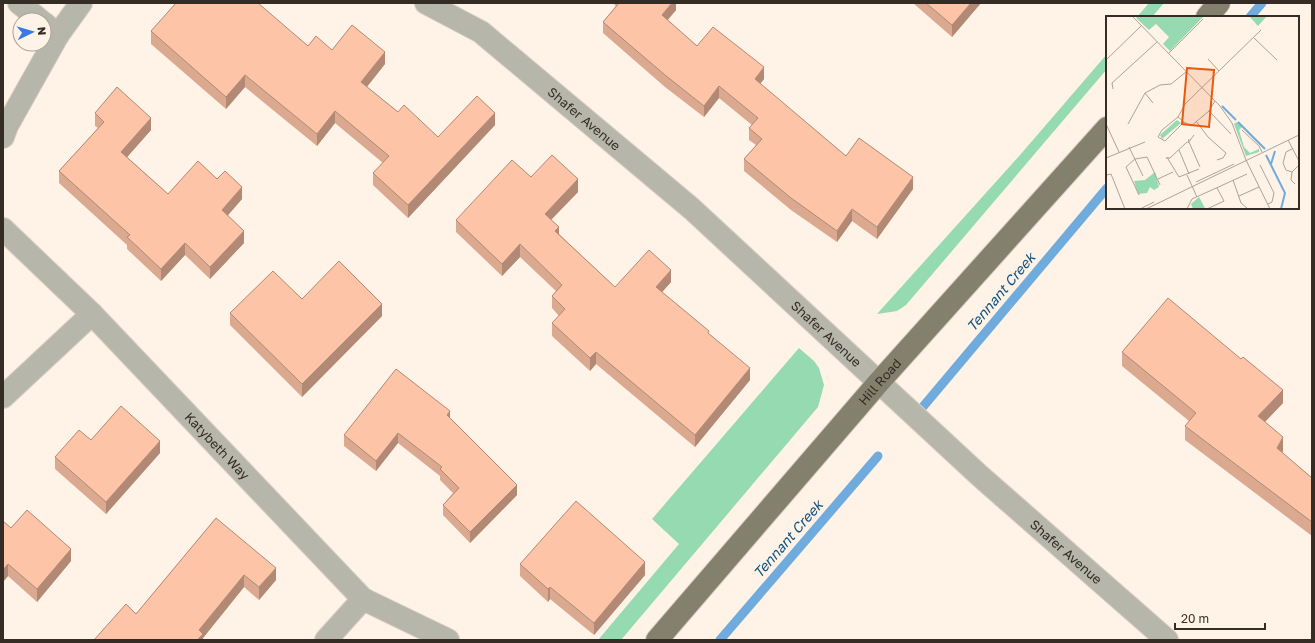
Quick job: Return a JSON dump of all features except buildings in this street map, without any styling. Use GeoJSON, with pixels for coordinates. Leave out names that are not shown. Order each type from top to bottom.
{"type":"FeatureCollection","features":[{"type":"Feature","properties":{"kind":"main road"},"geometry":{"type":"LineString","coordinates":[[1207,16],[1219,3]]}},
{"type":"Feature","properties":{"kind":"main road","name":"Hill Road"},"geometry":{"type":"LineString","coordinates":[[657,640],[879,382],[1106,129]]}},
{"type":"Feature","properties":{"kind":"street"},"geometry":{"type":"LineString","coordinates":[[20,3],[31,12]]}},
{"type":"Feature","properties":{"kind":"street"},"geometry":{"type":"LineString","coordinates":[[52,28],[81,3]]}},
{"type":"Feature","properties":{"kind":"street","name":"Shafer Avenue"},"geometry":{"type":"LineString","coordinates":[[426,3],[481,32],[692,209],[980,476],[1167,640]]}},
{"type":"Feature","properties":{"kind":"street"},"geometry":{"type":"LineString","coordinates":[[3,137],[41,52]]}},
{"type":"Feature","properties":{"kind":"street","name":"Katybeth Way"},"geometry":{"type":"LineString","coordinates":[[3,229],[92,314],[362,599],[448,640]]}},
{"type":"Feature","properties":{"kind":"street"},"geometry":{"type":"LineString","coordinates":[[3,397],[92,314]]}},
{"type":"Feature","properties":{"kind":"street"},"geometry":{"type":"LineString","coordinates":[[326,640],[362,599]]}},
{"type":"Feature","properties":{"kind":"green space"},"geometry":{"type":"Polygon","coordinates":[[[1149,3],[1164,3],[1153,16],[1138,16],[1149,3]]]}},
{"type":"Feature","properties":{"kind":"green space"},"geometry":{"type":"Polygon","coordinates":[[[1106,55],[1106,70],[906,305],[897,311],[877,314],[1020,155],[1106,55]]]}},
{"type":"Feature","properties":{"kind":"green space"},"geometry":{"type":"Polygon","coordinates":[[[799,348],[814,361],[819,368],[824,385],[818,407],[621,640],[598,640],[679,544],[652,519],[799,348]]]}},
{"type":"Feature","properties":{"kind":"waterway","name":"Tennant Creek"},"geometry":{"type":"LineString","coordinates":[[1251,16],[1262,3]]}},
{"type":"Feature","properties":{"kind":"waterway","name":"Tennant Creek"},"geometry":{"type":"LineString","coordinates":[[916,415],[1106,189]]}},
{"type":"Feature","properties":{"kind":"waterway","name":"Tennant Creek"},"geometry":{"type":"LineString","coordinates":[[720,640],[878,456]]}}]}
